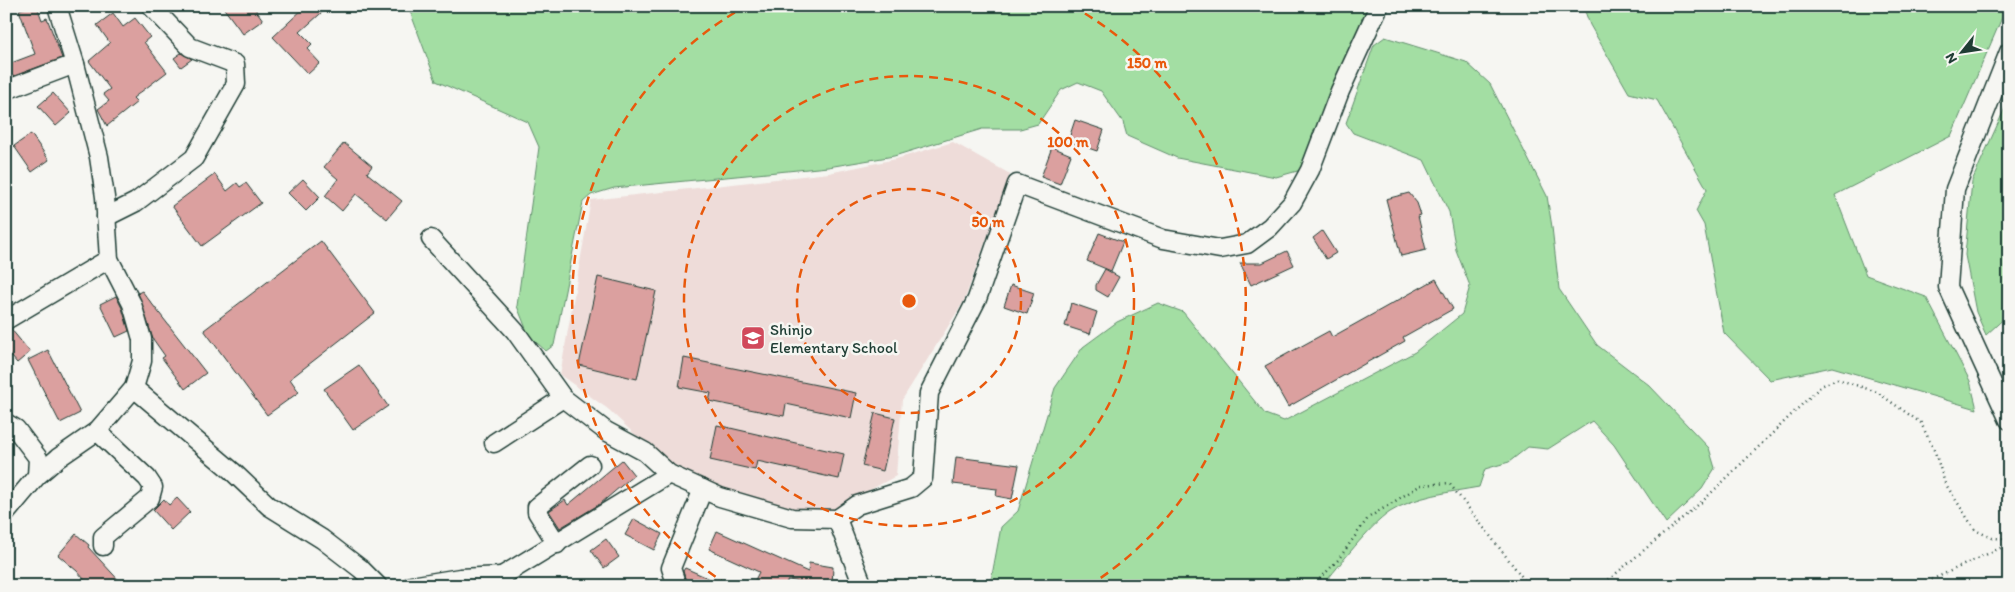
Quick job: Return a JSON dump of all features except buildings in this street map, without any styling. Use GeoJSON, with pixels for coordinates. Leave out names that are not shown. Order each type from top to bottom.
{"type":"FeatureCollection","features":[{"type":"Feature","properties":{"kind":"street"},"geometry":{"type":"LineString","coordinates":[[6,513],[37,476],[58,458],[97,431],[134,388],[142,361],[142,339],[132,304],[109,259],[99,157],[57,6]]}},
{"type":"Feature","properties":{"kind":"street"},"geometry":{"type":"LineString","coordinates":[[106,217],[136,202],[194,158],[236,84],[235,64],[190,47],[151,6]]}},
{"type":"Feature","properties":{"kind":"street"},"geometry":{"type":"LineString","coordinates":[[431,239],[515,331],[563,398],[606,431],[645,452],[668,474],[720,497],[792,518],[837,519],[857,505],[911,488],[923,478],[929,393],[977,299],[1017,184],[1162,239],[1220,249],[1247,244],[1270,228],[1292,203],[1310,170],[1340,91],[1378,6]]}},
{"type":"Feature","properties":{"kind":"street"},"geometry":{"type":"LineString","coordinates":[[2009,52],[1955,189],[1948,287],[2009,420]]}},
{"type":"Feature","properties":{"kind":"street"},"geometry":{"type":"LineString","coordinates":[[6,90],[74,64]]}},
{"type":"Feature","properties":{"kind":"street"},"geometry":{"type":"LineString","coordinates":[[6,320],[109,259]]}},
{"type":"Feature","properties":{"kind":"street"},"geometry":{"type":"LineString","coordinates":[[134,388],[232,471],[269,506],[322,539],[378,586]]}},
{"type":"Feature","properties":{"kind":"street"},"geometry":{"type":"LineString","coordinates":[[494,443],[563,398]]}},
{"type":"Feature","properties":{"kind":"street"},"geometry":{"type":"LineString","coordinates":[[6,423],[16,429],[38,458],[37,476]]}},
{"type":"Feature","properties":{"kind":"street"},"geometry":{"type":"LineString","coordinates":[[97,431],[147,478],[153,487],[150,498],[103,537],[103,546]]}},
{"type":"Feature","properties":{"kind":"street"},"geometry":{"type":"LineString","coordinates":[[557,544],[537,512],[537,507],[590,465]]}},
{"type":"Feature","properties":{"kind":"street"},"geometry":{"type":"LineString","coordinates":[[411,586],[460,578],[502,581],[668,474]]}},
{"type":"Feature","properties":{"kind":"street"},"geometry":{"type":"LineString","coordinates":[[677,586],[670,568],[703,489]]}},
{"type":"Feature","properties":{"kind":"street"},"geometry":{"type":"LineString","coordinates":[[837,519],[863,586]]}},
{"type":"Feature","properties":{"kind":"path"},"geometry":{"type":"LineString","coordinates":[[1601,586],[1704,500],[1821,386],[1837,379],[1877,392],[1921,423],[1935,452],[1945,483],[1975,530],[1992,538],[2009,539]]}},
{"type":"Feature","properties":{"kind":"path"},"geometry":{"type":"LineString","coordinates":[[1313,586],[1338,560],[1368,518],[1421,485],[1449,483],[1530,586]]}},
{"type":"Feature","properties":{"kind":"path"},"geometry":{"type":"LineString","coordinates":[[1918,586],[2009,544]]}},
{"type":"Feature","properties":{"kind":"shaded area","name":"Shinjo Elementary School"},"geometry":{"type":"Polygon","coordinates":[[[953,142],[1010,174],[964,301],[902,400],[896,476],[832,510],[800,513],[729,495],[666,464],[608,409],[560,375],[591,200],[829,173],[896,159],[953,142]]]}},
{"type":"Feature","properties":{"kind":"green space"},"geometry":{"type":"Polygon","coordinates":[[[408,6],[1365,6],[1367,14],[1301,170],[1276,177],[1177,158],[1127,136],[1123,122],[1101,91],[1078,82],[1061,90],[1038,124],[1020,129],[982,129],[894,156],[828,167],[614,188],[591,195],[583,202],[554,345],[546,351],[529,336],[517,306],[539,147],[528,122],[436,81],[408,6]]]}},
{"type":"Feature","properties":{"kind":"green space"},"geometry":{"type":"Polygon","coordinates":[[[1583,6],[2007,6],[1951,136],[1835,195],[1866,275],[1926,297],[1970,381],[1977,409],[1832,367],[1770,380],[1724,333],[1704,225],[1696,211],[1707,189],[1657,100],[1629,93],[1590,25],[1583,6]]]}},
{"type":"Feature","properties":{"kind":"green space"},"geometry":{"type":"Polygon","coordinates":[[[1385,37],[1466,62],[1490,84],[1547,196],[1559,289],[1597,345],[1649,385],[1709,448],[1715,468],[1702,489],[1666,523],[1614,445],[1592,421],[1548,449],[1528,447],[1509,462],[1485,469],[1479,487],[1422,498],[1390,512],[1363,537],[1322,586],[990,586],[1001,527],[1018,511],[1055,388],[1083,347],[1117,322],[1158,303],[1183,312],[1265,414],[1284,421],[1415,352],[1462,314],[1470,286],[1456,250],[1449,212],[1424,160],[1353,133],[1346,123],[1374,45],[1385,37]]]}},
{"type":"Feature","properties":{"kind":"green space"},"geometry":{"type":"Polygon","coordinates":[[[2009,99],[2009,314],[1986,335],[1976,312],[1965,255],[1972,181],[2009,99]]]}},
{"type":"Feature","properties":{"kind":"place","name":"Shinjo Elementary School"},"geometry":{"type":"Point","coordinates":[753,338]}}]}
